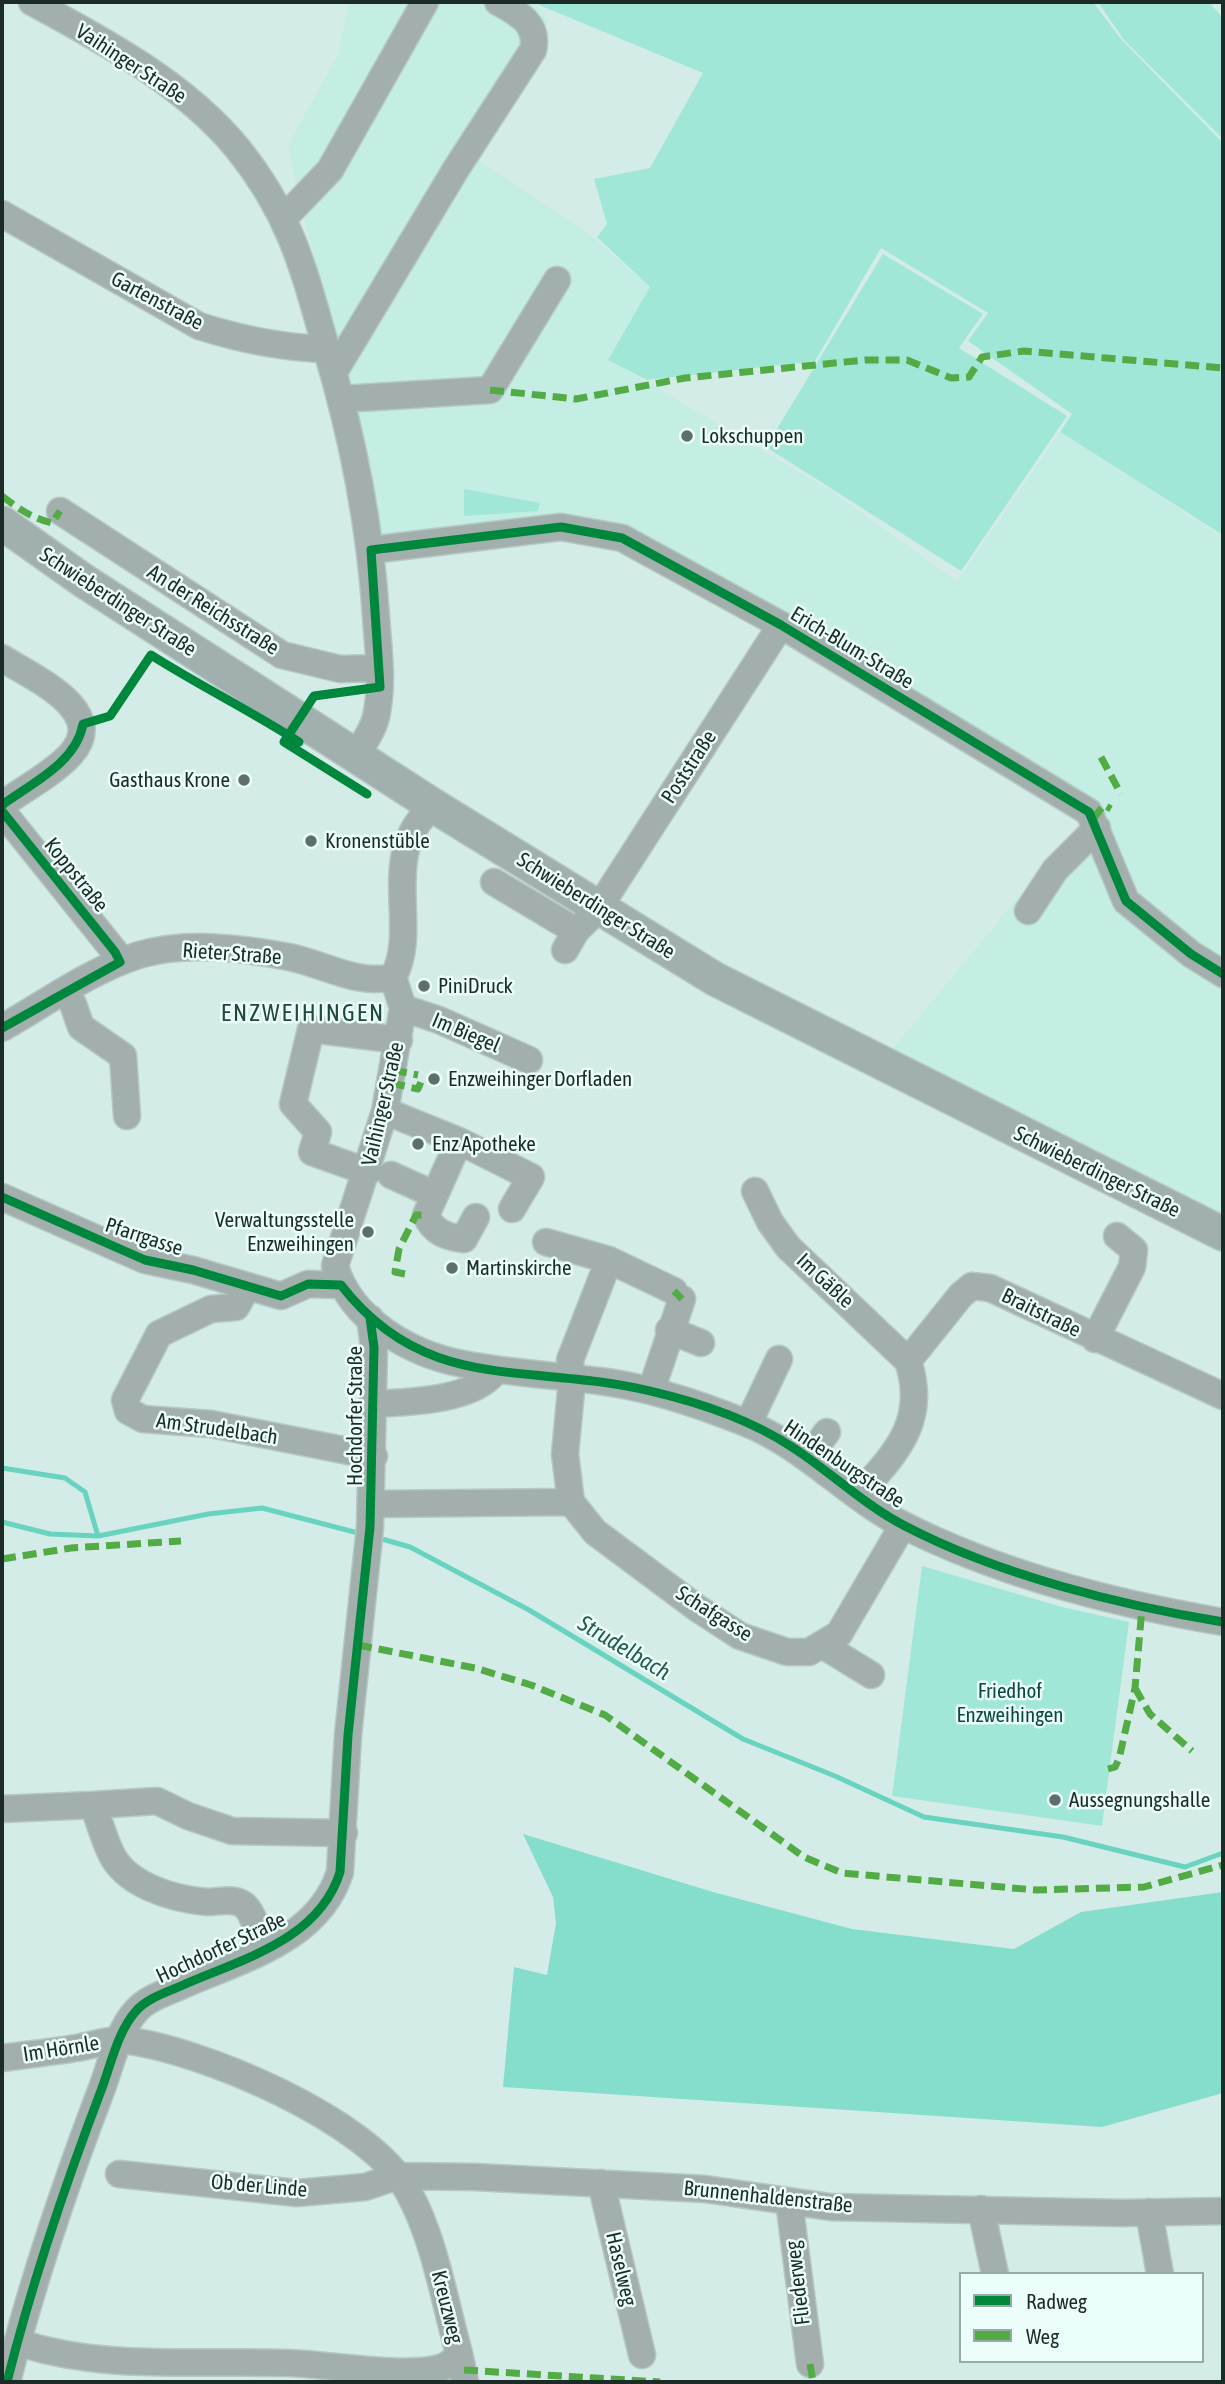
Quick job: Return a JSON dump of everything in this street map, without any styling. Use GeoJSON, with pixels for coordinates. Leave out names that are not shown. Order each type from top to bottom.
{"type":"FeatureCollection","features":[{"type":"Feature","properties":{"kind":"main road","name":"Schwieberdinger Straße"},"geometry":{"type":"LineString","coordinates":[[2,523],[104,594],[357,754],[434,806],[580,930],[715,979],[1223,1234]]}},
{"type":"Feature","properties":{"kind":"street","name":"Vaihinger Straße"},"geometry":{"type":"LineString","coordinates":[[32,2],[158,76],[195,105],[236,146],[263,182],[283,219],[316,303],[342,399],[371,550],[379,668],[377,714],[357,754]]}},
{"type":"Feature","properties":{"kind":"street"},"geometry":{"type":"LineString","coordinates":[[283,219],[330,170],[425,2]]}},
{"type":"Feature","properties":{"kind":"street"},"geometry":{"type":"LineString","coordinates":[[330,360],[533,50],[532,29],[523,16],[505,4]]}},
{"type":"Feature","properties":{"kind":"street","name":"Gartenstraße"},"geometry":{"type":"LineString","coordinates":[[2,214],[199,326],[224,334],[302,348],[330,360]]}},
{"type":"Feature","properties":{"kind":"street"},"geometry":{"type":"LineString","coordinates":[[342,399],[490,390],[557,280]]}},
{"type":"Feature","properties":{"kind":"street","name":"An der Reichsstraße"},"geometry":{"type":"LineString","coordinates":[[60,511],[282,655],[330,668],[379,668]]}},
{"type":"Feature","properties":{"kind":"street","name":"Erich-Blum-Straße"},"geometry":{"type":"LineString","coordinates":[[371,550],[561,527],[622,538],[781,625],[1089,812],[1126,901],[1191,954],[1223,974]]}},
{"type":"Feature","properties":{"kind":"street","name":"Poststraße"},"geometry":{"type":"LineString","coordinates":[[580,930],[781,625]]}},
{"type":"Feature","properties":{"kind":"street"},"geometry":{"type":"LineString","coordinates":[[2,658],[63,697],[75,709],[83,724],[80,741],[71,755],[2,805]]}},
{"type":"Feature","properties":{"kind":"street"},"geometry":{"type":"LineString","coordinates":[[393,977],[401,958],[402,878],[406,856],[416,824],[434,806]]}},
{"type":"Feature","properties":{"kind":"street","name":"Koppstraße"},"geometry":{"type":"LineString","coordinates":[[2,811],[120,962]]}},
{"type":"Feature","properties":{"kind":"street"},"geometry":{"type":"LineString","coordinates":[[1028,911],[1055,870],[1097,828]]}},
{"type":"Feature","properties":{"kind":"street"},"geometry":{"type":"LineString","coordinates":[[494,882],[580,930]]}},
{"type":"Feature","properties":{"kind":"street","name":"Rieter Straße"},"geometry":{"type":"LineString","coordinates":[[2,1028],[120,962],[169,950],[237,950],[304,960],[369,981],[393,977]]}},
{"type":"Feature","properties":{"kind":"street","name":"Vaihinger Straße"},"geometry":{"type":"LineString","coordinates":[[341,1284],[335,1266],[340,1245],[380,1172],[386,1111],[403,1008],[393,977]]}},
{"type":"Feature","properties":{"kind":"street"},"geometry":{"type":"LineString","coordinates":[[65,992],[73,1004],[81,1027],[123,1056],[127,1116]]}},
{"type":"Feature","properties":{"kind":"street","name":"Im Biegel"},"geometry":{"type":"LineString","coordinates":[[403,1008],[439,1020],[529,1060]]}},
{"type":"Feature","properties":{"kind":"street"},"geometry":{"type":"LineString","coordinates":[[399,1040],[311,1029],[293,1104],[318,1132],[312,1152],[380,1172],[433,1194]]}},
{"type":"Feature","properties":{"kind":"street"},"geometry":{"type":"LineString","coordinates":[[386,1111],[459,1141],[531,1177],[512,1209]]}},
{"type":"Feature","properties":{"kind":"street"},"geometry":{"type":"LineString","coordinates":[[459,1141],[433,1194],[426,1215],[439,1233],[464,1239],[476,1217]]}},
{"type":"Feature","properties":{"kind":"street","name":"Im Gäßle"},"geometry":{"type":"LineString","coordinates":[[755,1191],[770,1222],[788,1247],[908,1361]]}},
{"type":"Feature","properties":{"kind":"street","name":"Pfarrgasse"},"geometry":{"type":"LineString","coordinates":[[2,1196],[145,1260],[193,1270],[281,1296],[308,1284],[341,1284]]}},
{"type":"Feature","properties":{"kind":"street"},"geometry":{"type":"LineString","coordinates":[[1095,1339],[1132,1267],[1134,1250],[1117,1236]]}},
{"type":"Feature","properties":{"kind":"street"},"geometry":{"type":"LineString","coordinates":[[546,1242],[609,1260],[678,1295],[651,1391]]}},
{"type":"Feature","properties":{"kind":"street"},"geometry":{"type":"LineString","coordinates":[[371,1516],[571,1502],[565,1454],[572,1380],[570,1360],[609,1260]]}},
{"type":"Feature","properties":{"kind":"street","name":"Hindenburgstraße"},"geometry":{"type":"LineString","coordinates":[[341,1284],[370,1318],[391,1335],[423,1354],[495,1371],[598,1381],[651,1391],[771,1434],[904,1525],[967,1553],[1112,1600],[1223,1622]]}},
{"type":"Feature","properties":{"kind":"street","name":"Am Strudelbach"},"geometry":{"type":"LineString","coordinates":[[248,1286],[236,1307],[211,1309],[159,1334],[125,1400],[128,1411],[143,1419],[211,1424],[374,1455]]}},
{"type":"Feature","properties":{"kind":"street","name":"Braitstraße"},"geometry":{"type":"LineString","coordinates":[[908,1361],[961,1295],[972,1286],[990,1289],[1223,1396]]}},
{"type":"Feature","properties":{"kind":"street","name":"Hochdorfer Straße"},"geometry":{"type":"LineString","coordinates":[[7,2382],[72,2164],[120,2040],[136,2010],[155,1997],[264,1949],[303,1928],[322,1911],[335,1890],[340,1872],[344,1833],[348,1735],[371,1516],[374,1347],[370,1318]]}},
{"type":"Feature","properties":{"kind":"street"},"geometry":{"type":"LineString","coordinates":[[669,1330],[701,1343]]}},
{"type":"Feature","properties":{"kind":"street"},"geometry":{"type":"LineString","coordinates":[[748,1424],[779,1359]]}},
{"type":"Feature","properties":{"kind":"street"},"geometry":{"type":"LineString","coordinates":[[858,1495],[905,1437],[913,1416],[916,1384],[908,1361]]}},
{"type":"Feature","properties":{"kind":"street"},"geometry":{"type":"LineString","coordinates":[[373,1404],[447,1396],[489,1379],[495,1371]]}},
{"type":"Feature","properties":{"kind":"street"},"geometry":{"type":"LineString","coordinates":[[808,1458],[827,1432]]}},
{"type":"Feature","properties":{"kind":"street","name":"Schafgasse"},"geometry":{"type":"LineString","coordinates":[[571,1502],[595,1532],[697,1608],[740,1636],[787,1653],[809,1652],[824,1646]]}},
{"type":"Feature","properties":{"kind":"street"},"geometry":{"type":"LineString","coordinates":[[871,1675],[824,1646],[839,1634],[904,1525]]}},
{"type":"Feature","properties":{"kind":"street"},"geometry":{"type":"LineString","coordinates":[[2,1809],[157,1801],[188,1816],[232,1831],[344,1833]]}},
{"type":"Feature","properties":{"kind":"street"},"geometry":{"type":"LineString","coordinates":[[93,1805],[110,1853],[123,1870],[147,1886],[177,1898],[234,1901],[246,1906],[264,1949]]}},
{"type":"Feature","properties":{"kind":"street","name":"Im Hörnle"},"geometry":{"type":"LineString","coordinates":[[2,2058],[120,2040]]}},
{"type":"Feature","properties":{"kind":"street","name":"Kreuzweg"},"geometry":{"type":"LineString","coordinates":[[17,2342],[76,2356],[193,2362],[290,2363],[360,2369],[442,2367],[459,2353],[425,2230],[398,2176],[326,2116],[247,2077],[177,2053],[120,2040]]}},
{"type":"Feature","properties":{"kind":"street","name":"Ob der Linde"},"geometry":{"type":"LineString","coordinates":[[119,2174],[297,2193],[365,2187],[398,2176]]}},
{"type":"Feature","properties":{"kind":"street","name":"Brunnenhaldenstraße"},"geometry":{"type":"LineString","coordinates":[[398,2176],[705,2189],[830,2207],[1223,2211]]}},
{"type":"Feature","properties":{"kind":"street","name":"Haselweg"},"geometry":{"type":"LineString","coordinates":[[601,2183],[642,2355]]}},
{"type":"Feature","properties":{"kind":"street","name":"Fliederweg"},"geometry":{"type":"LineString","coordinates":[[789,2201],[810,2364]]}},
{"type":"Feature","properties":{"kind":"street"},"geometry":{"type":"LineString","coordinates":[[981,2209],[995,2272]]}},
{"type":"Feature","properties":{"kind":"street"},"geometry":{"type":"LineString","coordinates":[[1149,2212],[1160,2272]]}},
{"type":"Feature","properties":{"kind":"street"},"geometry":{"type":"LineString","coordinates":[[459,2353],[465,2382]]}},
{"type":"Feature","properties":{"kind":"shaded area"},"geometry":{"type":"Polygon","coordinates":[[[349,2],[534,2],[548,20],[473,157],[587,232],[650,287],[609,360],[828,489],[957,581],[1060,432],[1223,537],[1223,1228],[883,1061],[1092,808],[623,534],[382,546],[342,359],[303,215],[288,146],[338,54],[349,2]]]}},
{"type":"Feature","properties":{"kind":"green space"},"geometry":{"type":"Polygon","coordinates":[[[540,2],[1093,2],[1121,39],[1223,143],[1223,535],[1060,432],[1072,414],[968,341],[988,313],[881,248],[815,361],[647,380],[608,360],[650,287],[597,237],[607,224],[594,179],[650,168],[703,73],[539,5],[540,2]]]}},
{"type":"Feature","properties":{"kind":"green space"},"geometry":{"type":"Polygon","coordinates":[[[1098,2],[1209,2],[1223,18],[1223,139],[1124,40],[1098,2]]]}},
{"type":"Feature","properties":{"kind":"green space"},"geometry":{"type":"Polygon","coordinates":[[[883,254],[983,314],[959,348],[1067,416],[961,571],[766,447],[883,254]]]}},
{"type":"Feature","properties":{"kind":"green space"},"geometry":{"type":"Polygon","coordinates":[[[464,489],[540,503],[538,511],[464,516],[464,489]]]}},
{"type":"Feature","properties":{"kind":"green space","name":"Friedhof Enzweihingen"},"geometry":{"type":"Polygon","coordinates":[[[922,1566],[1062,1607],[1129,1622],[1102,1826],[892,1796],[922,1566]]]}},
{"type":"Feature","properties":{"kind":"green space"},"geometry":{"type":"Polygon","coordinates":[[[523,1834],[713,1892],[852,1929],[1014,1949],[1081,1912],[1223,1892],[1223,2093],[1102,2127],[503,2087],[514,1967],[547,1975],[556,1923],[553,1897],[523,1834]]]}},
{"type":"Feature","properties":{"kind":"waterway"},"geometry":{"type":"LineString","coordinates":[[2,1468],[65,1478],[85,1492],[98,1536]]}},
{"type":"Feature","properties":{"kind":"waterway","name":"Strudelbach"},"geometry":{"type":"LineString","coordinates":[[2,1522],[50,1534],[98,1536],[208,1514],[262,1508],[362,1534]]}},
{"type":"Feature","properties":{"kind":"waterway","name":"Strudelbach"},"geometry":{"type":"LineString","coordinates":[[375,1537],[410,1547],[529,1610],[743,1739],[835,1776],[924,1817],[1063,1837],[1185,1867],[1223,1853]]}},
{"type":"Feature","properties":{"kind":"marked path"},"geometry":{"type":"LineString","coordinates":[[490,390],[576,399],[685,378],[865,360],[907,360],[951,378],[969,377],[982,357],[1024,351],[1223,368]]}},
{"type":"Feature","properties":{"kind":"marked path"},"geometry":{"type":"LineString","coordinates":[[2,496],[26,512],[52,523],[60,511]]}},
{"type":"Feature","properties":{"kind":"marked path"},"geometry":{"type":"LineString","coordinates":[[1101,757],[1121,794]]}},
{"type":"Feature","properties":{"kind":"marked path"},"geometry":{"type":"LineString","coordinates":[[1093,819],[1104,805],[1111,809]]}},
{"type":"Feature","properties":{"kind":"marked path"},"geometry":{"type":"LineString","coordinates":[[393,1070],[418,1075]]}},
{"type":"Feature","properties":{"kind":"marked path"},"geometry":{"type":"LineString","coordinates":[[391,1083],[418,1089],[423,1077]]}},
{"type":"Feature","properties":{"kind":"marked path"},"geometry":{"type":"LineString","coordinates":[[405,1274],[395,1272],[399,1249],[416,1215],[426,1215]]}},
{"type":"Feature","properties":{"kind":"marked path"},"geometry":{"type":"LineString","coordinates":[[674,1291],[682,1299]]}},
{"type":"Feature","properties":{"kind":"marked path"},"geometry":{"type":"LineString","coordinates":[[2,1559],[71,1548],[181,1541]]}},
{"type":"Feature","properties":{"kind":"marked path"},"geometry":{"type":"LineString","coordinates":[[1108,1769],[1115,1767],[1119,1759],[1135,1688],[1142,1608]]}},
{"type":"Feature","properties":{"kind":"marked path"},"geometry":{"type":"LineString","coordinates":[[358,1645],[475,1668],[531,1685],[605,1715],[804,1857],[842,1873],[1036,1890],[1144,1887],[1223,1865]]}},
{"type":"Feature","properties":{"kind":"marked path"},"geometry":{"type":"LineString","coordinates":[[1135,1688],[1150,1714],[1192,1751]]}},
{"type":"Feature","properties":{"kind":"marked path"},"geometry":{"type":"LineString","coordinates":[[810,2364],[813,2382]]}},
{"type":"Feature","properties":{"kind":"marked path"},"geometry":{"type":"LineString","coordinates":[[464,2370],[660,2382]]}},
{"type":"Feature","properties":{"kind":"cycle path"},"geometry":{"type":"LineString","coordinates":[[367,794],[284,742],[314,696],[380,687],[371,550],[561,527],[622,538],[781,625],[1089,812],[1126,901],[1191,954],[1223,974]]}},
{"type":"Feature","properties":{"kind":"cycle path"},"geometry":{"type":"LineString","coordinates":[[2,805],[62,761],[79,738],[83,724],[110,716],[151,655],[299,742]]}},
{"type":"Feature","properties":{"kind":"cycle path"},"geometry":{"type":"LineString","coordinates":[[2,811],[115,952],[120,962],[2,1028]]}},
{"type":"Feature","properties":{"kind":"cycle path"},"geometry":{"type":"LineString","coordinates":[[2,1197],[145,1260],[193,1270],[281,1296],[308,1284],[341,1285],[374,1320],[409,1344],[445,1360],[483,1369],[606,1383],[650,1391],[705,1406],[776,1437],[890,1518],[941,1543],[1060,1586],[1143,1607],[1223,1622]]}},
{"type":"Feature","properties":{"kind":"cycle path"},"geometry":{"type":"LineString","coordinates":[[7,2382],[62,2197],[124,2028],[141,2006],[152,1999],[253,1956],[297,1931],[315,1915],[330,1895],[340,1872],[348,1735],[370,1527],[374,1347],[370,1318]]}},
{"type":"Feature","properties":{"kind":"place","name":"Lokschuppen"},"geometry":{"type":"Point","coordinates":[687,436]}},
{"type":"Feature","properties":{"kind":"place","name":"Gasthaus Krone"},"geometry":{"type":"Point","coordinates":[244,780]}},
{"type":"Feature","properties":{"kind":"place","name":"Kronenstüble"},"geometry":{"type":"Point","coordinates":[311,841]}},
{"type":"Feature","properties":{"kind":"place","name":"PiniDruck"},"geometry":{"type":"Point","coordinates":[424,986]}},
{"type":"Feature","properties":{"kind":"place","name":"Enzweihinger Dorfladen"},"geometry":{"type":"Point","coordinates":[434,1079]}},
{"type":"Feature","properties":{"kind":"place","name":"Enz Apotheke"},"geometry":{"type":"Point","coordinates":[418,1144]}},
{"type":"Feature","properties":{"kind":"place","name":"Verwaltungsstelle Enzweihingen"},"geometry":{"type":"Point","coordinates":[368,1232]}},
{"type":"Feature","properties":{"kind":"place","name":"Martinskirche"},"geometry":{"type":"Point","coordinates":[452,1268]}},
{"type":"Feature","properties":{"kind":"place","name":"Aussegnungshalle"},"geometry":{"type":"Point","coordinates":[1055,1800]}},
{"type":"Feature","properties":{"kind":"district","name":"ENZWEIHINGEN"},"geometry":{"type":"Point","coordinates":[303,1013]}}]}
